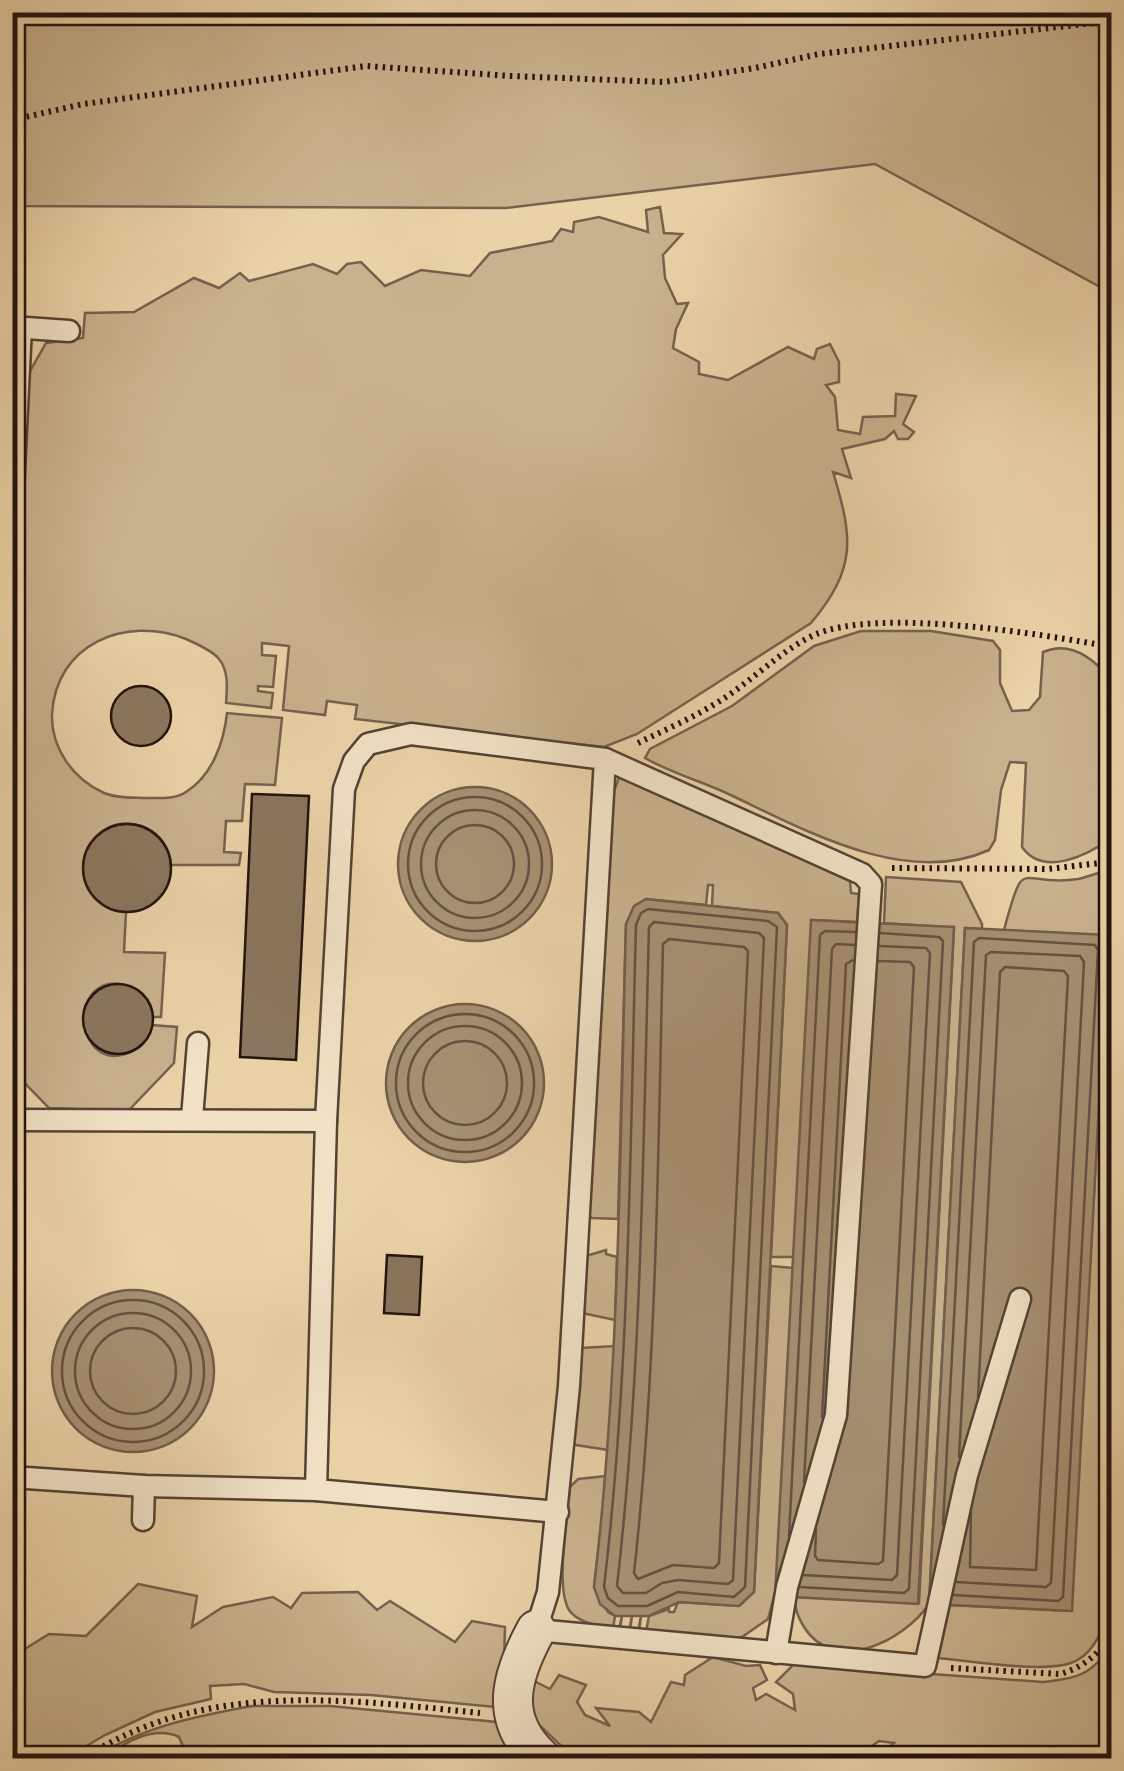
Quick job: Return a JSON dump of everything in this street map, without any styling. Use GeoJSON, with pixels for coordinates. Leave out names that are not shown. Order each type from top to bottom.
{"type":"FeatureCollection","features":[{"type":"Feature","properties":{"kind":"street"},"geometry":{"type":"LineString","coordinates":[[536,1630],[514,1678],[514,1717],[522,1738],[541,1758]]}},
{"type":"Feature","properties":{"kind":"lane"},"geometry":{"type":"LineString","coordinates":[[12,510],[17,327],[69,331]]}},
{"type":"Feature","properties":{"kind":"lane"},"geometry":{"type":"LineString","coordinates":[[316,1490],[326,1122],[344,790],[354,760],[368,744],[411,734],[605,759],[870,880],[836,1415],[787,1586],[776,1653]]}},
{"type":"Feature","properties":{"kind":"lane"},"geometry":{"type":"LineString","coordinates":[[605,759],[569,1386],[548,1592],[536,1630],[925,1666],[968,1475],[1020,1299]]}},
{"type":"Feature","properties":{"kind":"lane"},"geometry":{"type":"LineString","coordinates":[[192,1118],[198,1043]]}},
{"type":"Feature","properties":{"kind":"lane"},"geometry":{"type":"LineString","coordinates":[[12,1120],[192,1118],[326,1122]]}},
{"type":"Feature","properties":{"kind":"lane"},"geometry":{"type":"LineString","coordinates":[[12,1477],[144,1486],[316,1490],[558,1512]]}},
{"type":"Feature","properties":{"kind":"lane"},"geometry":{"type":"LineString","coordinates":[[143,1520],[144,1486]]}},
{"type":"Feature","properties":{"kind":"path"},"geometry":{"type":"LineString","coordinates":[[12,120],[84,104],[366,66],[664,82],[819,54],[1112,21]]}},
{"type":"Feature","properties":{"kind":"path"},"geometry":{"type":"LineString","coordinates":[[605,759],[726,697],[798,642],[834,627],[872,622],[915,624],[1112,647]]}},
{"type":"Feature","properties":{"kind":"path"},"geometry":{"type":"LineString","coordinates":[[870,880],[890,868],[1048,868],[1100,862],[1112,853]]}},
{"type":"Feature","properties":{"kind":"path"},"geometry":{"type":"LineString","coordinates":[[925,1666],[1060,1674],[1090,1660],[1112,1627]]}},
{"type":"Feature","properties":{"kind":"path"},"geometry":{"type":"LineString","coordinates":[[84,1758],[148,1724],[235,1702],[273,1699],[379,1703],[514,1717]]}},
{"type":"Feature","properties":{"kind":"shaded area"},"geometry":{"type":"Polygon","coordinates":[[[13,12],[1111,13],[1111,293],[875,164],[505,208],[13,206],[13,12]]]}},
{"type":"Feature","properties":{"kind":"shaded area"},"geometry":{"type":"Polygon","coordinates":[[[660,207],[664,233],[682,234],[663,255],[665,278],[677,304],[688,303],[676,329],[673,348],[699,362],[699,374],[728,380],[788,347],[814,359],[817,349],[830,344],[839,362],[839,382],[826,385],[835,397],[838,430],[860,434],[863,417],[895,416],[896,394],[916,396],[903,424],[914,432],[908,439],[898,439],[894,431],[885,439],[842,449],[851,478],[833,472],[844,516],[847,552],[837,585],[826,603],[811,623],[637,734],[604,747],[355,719],[357,705],[327,701],[325,715],[283,710],[289,646],[262,643],[262,655],[276,656],[273,687],[258,686],[258,691],[273,693],[271,708],[226,703],[227,680],[219,659],[186,639],[140,631],[98,641],[80,653],[66,670],[56,690],[52,715],[60,750],[83,780],[104,793],[121,797],[168,798],[182,794],[210,767],[220,746],[227,713],[282,718],[275,785],[245,784],[242,821],[226,821],[224,852],[241,853],[239,865],[171,865],[156,834],[125,824],[107,828],[94,840],[86,855],[84,873],[90,890],[103,904],[126,912],[124,952],[165,953],[161,1017],[153,1017],[146,999],[136,989],[109,984],[94,992],[86,1006],[85,1024],[90,1041],[101,1053],[118,1056],[141,1046],[152,1025],[177,1027],[174,1063],[128,1111],[49,1108],[13,1071],[13,734],[29,373],[46,343],[83,338],[85,313],[134,312],[194,278],[219,288],[240,273],[249,281],[313,264],[337,274],[347,264],[361,262],[385,286],[421,270],[470,276],[490,253],[552,241],[561,229],[573,232],[574,222],[599,217],[648,232],[646,210],[660,207]]]}},
{"type":"Feature","properties":{"kind":"shaded area"},"geometry":{"type":"Polygon","coordinates":[[[861,631],[931,631],[993,641],[1000,650],[1000,683],[1012,711],[1029,710],[1040,697],[1043,652],[1073,650],[1098,666],[1111,680],[1110,839],[1065,861],[1041,861],[1031,856],[1022,847],[1026,763],[1010,762],[1001,790],[995,840],[989,850],[956,860],[922,862],[887,858],[817,835],[645,758],[650,749],[732,706],[814,646],[861,631]]]}},
{"type":"Feature","properties":{"kind":"shaded area"},"geometry":{"type":"Polygon","coordinates":[[[619,778],[850,881],[851,893],[859,894],[857,922],[812,920],[794,1257],[771,1257],[787,925],[778,913],[712,906],[713,885],[708,885],[706,905],[646,899],[626,924],[618,1219],[592,1218],[587,1214],[612,796],[619,778]]]}},
{"type":"Feature","properties":{"kind":"shaded area"},"geometry":{"type":"Polygon","coordinates":[[[1109,871],[1109,1607],[1092,1647],[1071,1663],[1025,1667],[938,1658],[950,1605],[1071,1611],[1108,936],[1004,930],[1016,890],[1026,878],[1058,881],[1109,871]]]}},
{"type":"Feature","properties":{"kind":"shaded area"},"geometry":{"type":"Polygon","coordinates":[[[886,877],[961,882],[982,929],[965,928],[929,1604],[918,1618],[887,1640],[851,1651],[817,1642],[800,1620],[796,1597],[919,1603],[954,928],[884,923],[886,877]]]}},
{"type":"Feature","properties":{"kind":"shaded area"},"geometry":{"type":"Polygon","coordinates":[[[606,1250],[606,1254],[617,1257],[615,1320],[582,1313],[586,1256],[606,1250]]]}},
{"type":"Feature","properties":{"kind":"shaded area"},"geometry":{"type":"Polygon","coordinates":[[[771,1266],[793,1268],[804,1485],[768,1619],[742,1637],[726,1640],[618,1631],[579,1619],[569,1610],[563,1585],[570,1487],[578,1479],[607,1476],[594,1587],[608,1612],[615,1616],[613,1629],[619,1629],[622,1616],[620,1629],[629,1630],[632,1616],[630,1630],[638,1631],[641,1616],[639,1631],[646,1632],[649,1616],[669,1609],[674,1612],[678,1602],[739,1606],[754,1592],[771,1266]]]}},
{"type":"Feature","properties":{"kind":"shaded area"},"geometry":{"type":"Polygon","coordinates":[[[615,1346],[608,1450],[576,1445],[573,1442],[581,1348],[615,1346]]]}},
{"type":"Feature","properties":{"kind":"shaded area"},"geometry":{"type":"Polygon","coordinates":[[[138,1584],[197,1596],[192,1627],[223,1607],[273,1597],[291,1608],[302,1593],[358,1592],[377,1610],[390,1601],[455,1642],[472,1621],[505,1627],[503,1699],[495,1707],[371,1695],[274,1692],[244,1684],[210,1686],[211,1699],[155,1712],[66,1758],[13,1758],[12,1657],[49,1634],[86,1636],[138,1584]]]}},
{"type":"Feature","properties":{"kind":"shaded area"},"geometry":{"type":"Polygon","coordinates":[[[1111,1643],[1111,1758],[884,1758],[881,1756],[894,1743],[879,1741],[872,1746],[877,1758],[578,1758],[530,1718],[532,1680],[550,1689],[559,1675],[586,1685],[577,1702],[585,1715],[610,1726],[596,1708],[639,1712],[651,1722],[671,1682],[684,1685],[685,1675],[713,1657],[746,1666],[760,1665],[767,1680],[753,1688],[756,1700],[766,1694],[795,1710],[793,1694],[776,1682],[794,1664],[1043,1682],[1083,1673],[1098,1662],[1111,1643]]]}},
{"type":"Feature","properties":{"kind":"shaded area"},"geometry":{"type":"Polygon","coordinates":[[[252,1706],[330,1706],[497,1722],[502,1726],[505,1743],[518,1758],[188,1758],[179,1737],[159,1733],[139,1737],[102,1758],[94,1758],[150,1731],[252,1706]]]}},
{"type":"Feature","properties":{"kind":"water"},"geometry":{"type":"Polygon","coordinates":[[[475,787],[504,793],[529,810],[546,835],[552,864],[546,893],[529,918],[504,935],[475,941],[446,935],[421,918],[404,893],[398,864],[404,835],[421,810],[446,793],[475,787]]]}},
{"type":"Feature","properties":{"kind":"water"},"geometry":{"type":"Polygon","coordinates":[[[646,899],[778,913],[787,925],[754,1592],[739,1606],[679,1602],[649,1616],[615,1616],[600,1604],[594,1587],[614,1339],[626,924],[634,906],[646,899]]]}},
{"type":"Feature","properties":{"kind":"water"},"geometry":{"type":"Polygon","coordinates":[[[811,920],[954,927],[918,1604],[775,1596],[811,920]]]}},
{"type":"Feature","properties":{"kind":"water"},"geometry":{"type":"Polygon","coordinates":[[[965,928],[1108,935],[1072,1611],[929,1604],[965,928]]]}},
{"type":"Feature","properties":{"kind":"water"},"geometry":{"type":"Polygon","coordinates":[[[465,1004],[495,1010],[521,1027],[538,1053],[544,1083],[538,1113],[521,1139],[495,1156],[465,1162],[435,1156],[409,1139],[392,1113],[386,1083],[392,1053],[409,1027],[435,1010],[465,1004]]]}},
{"type":"Feature","properties":{"kind":"water"},"geometry":{"type":"Polygon","coordinates":[[[133,1290],[164,1296],[190,1314],[208,1340],[214,1371],[208,1402],[190,1428],[164,1446],[133,1452],[102,1446],[76,1428],[58,1402],[52,1371],[58,1340],[76,1314],[102,1296],[133,1290]]]}},
{"type":"Feature","properties":{"kind":"building"},"geometry":{"type":"Polygon","coordinates":[[[141,686],[162,695],[171,716],[162,737],[141,746],[120,737],[111,716],[120,695],[141,686]]]}},
{"type":"Feature","properties":{"kind":"building"},"geometry":{"type":"Polygon","coordinates":[[[252,794],[309,796],[296,1060],[240,1057],[252,794]]]}},
{"type":"Feature","properties":{"kind":"building"},"geometry":{"type":"Polygon","coordinates":[[[127,824],[144,827],[158,837],[168,851],[168,885],[158,899],[144,909],[127,912],[110,909],[96,899],[86,885],[83,868],[86,851],[96,837],[110,827],[127,824]]]}},
{"type":"Feature","properties":{"kind":"building"},"geometry":{"type":"Polygon","coordinates":[[[118,984],[143,994],[153,1019],[143,1044],[118,1054],[93,1044],[83,1019],[93,994],[118,984]]]}},
{"type":"Feature","properties":{"kind":"building"},"geometry":{"type":"Polygon","coordinates":[[[387,1255],[422,1257],[419,1315],[384,1313],[387,1255]]]}}]}
